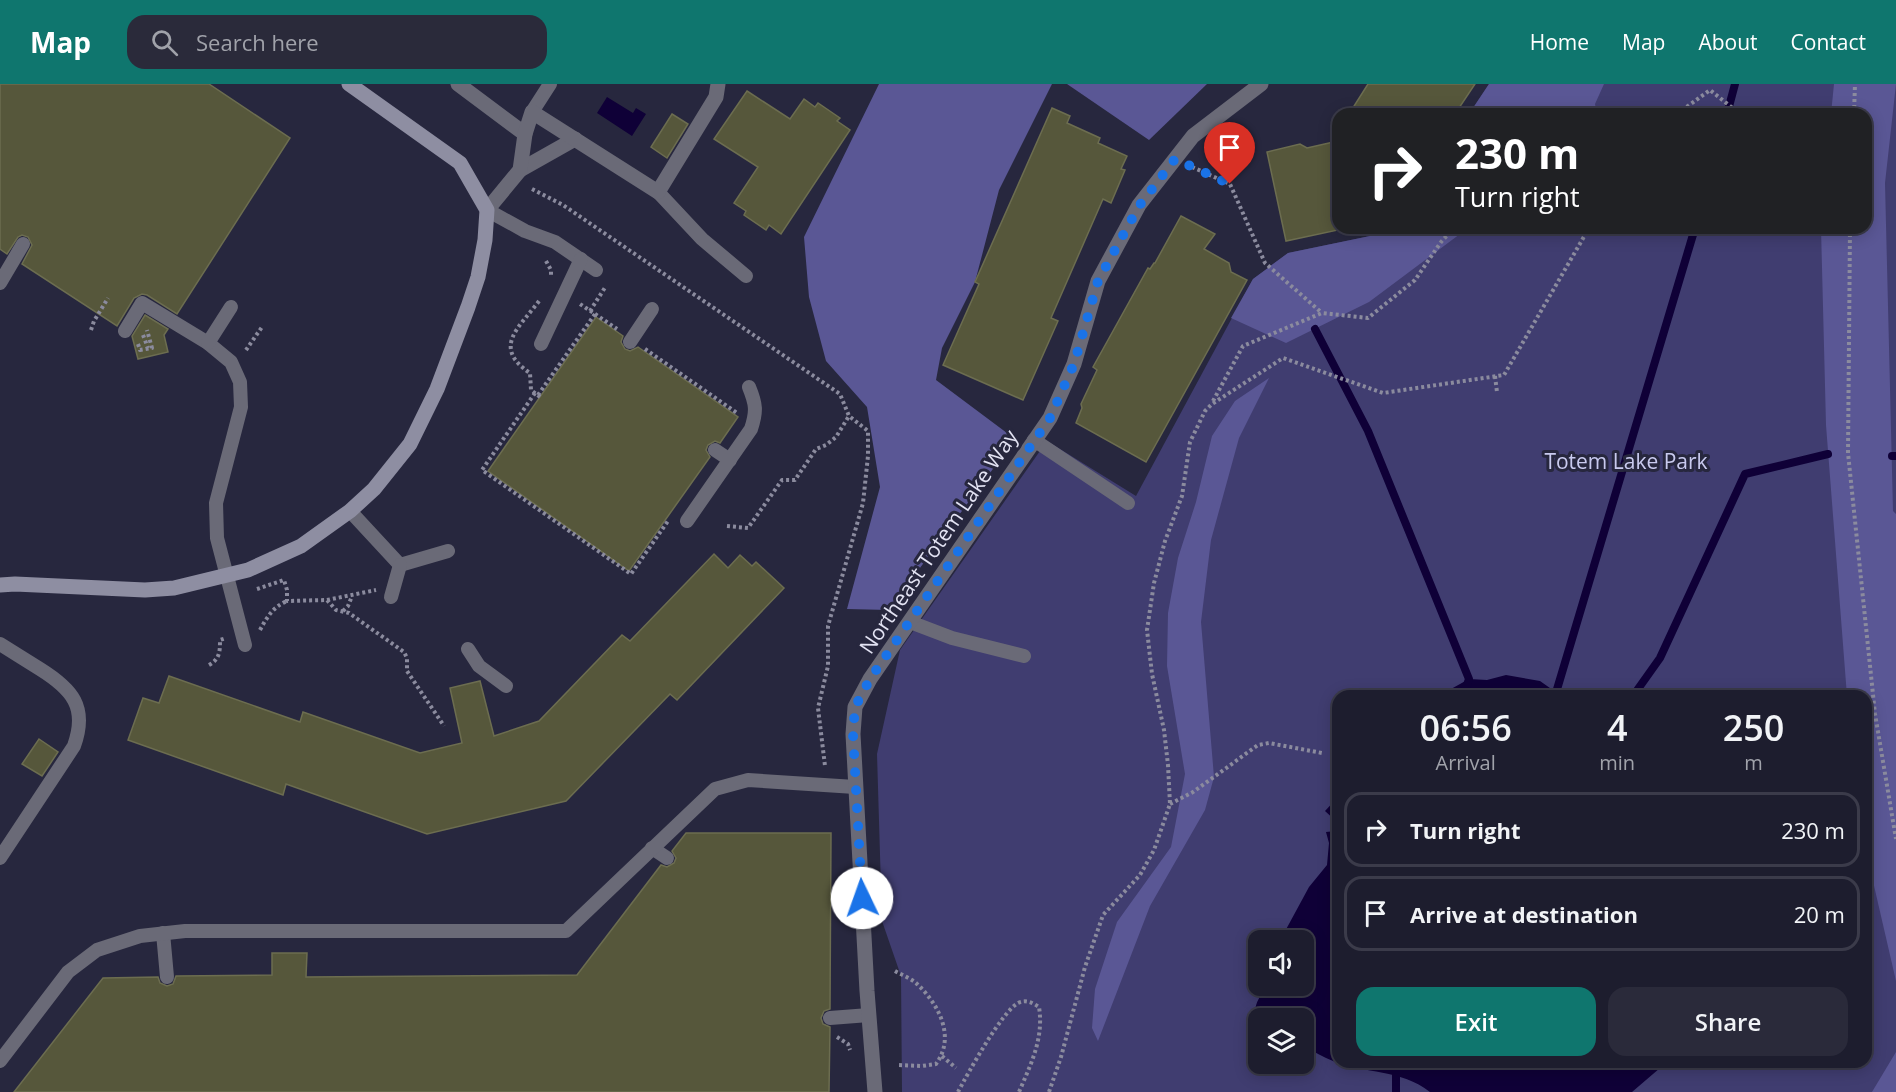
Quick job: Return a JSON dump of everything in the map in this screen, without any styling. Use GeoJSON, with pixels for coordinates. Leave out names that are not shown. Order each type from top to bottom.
{"type":"FeatureCollection","features":[{"type":"Feature","properties":{"kind":"street"},"geometry":{"type":"LineString","coordinates":[[0,585],[145,590],[174,588],[248,570],[301,546],[350,511],[374,489],[410,444],[428,408],[478,277],[485,240],[487,210],[460,163],[348,84]]}},
{"type":"Feature","properties":{"kind":"street"},"geometry":{"type":"LineString","coordinates":[[458,84],[525,134]]}},
{"type":"Feature","properties":{"kind":"street"},"geometry":{"type":"LineString","coordinates":[[520,170],[525,134],[532,112],[658,192],[716,97],[718,84]]}},
{"type":"Feature","properties":{"kind":"street","name":"Northeast Totem Lake Way"},"geometry":{"type":"LineString","coordinates":[[875,1092],[855,787],[853,734],[855,707],[870,679],[1050,418],[1074,364],[1098,281],[1139,206],[1193,136],[1261,84]]}},
{"type":"Feature","properties":{"kind":"street"},"geometry":{"type":"LineString","coordinates":[[487,210],[520,170],[575,139]]}},
{"type":"Feature","properties":{"kind":"lane"},"geometry":{"type":"LineString","coordinates":[[532,112],[550,84]]}},
{"type":"Feature","properties":{"kind":"lane"},"geometry":{"type":"LineString","coordinates":[[658,192],[702,239],[746,276]]}},
{"type":"Feature","properties":{"kind":"lane"},"geometry":{"type":"LineString","coordinates":[[487,210],[525,231],[555,242],[596,270]]}},
{"type":"Feature","properties":{"kind":"lane"},"geometry":{"type":"LineString","coordinates":[[0,283],[23,244]]}},
{"type":"Feature","properties":{"kind":"lane"},"geometry":{"type":"LineString","coordinates":[[541,344],[581,260]]}},
{"type":"Feature","properties":{"kind":"lane"},"geometry":{"type":"LineString","coordinates":[[131,336],[136,299],[208,343],[231,362],[240,382],[241,407],[216,503],[217,538],[244,645]]}},
{"type":"Feature","properties":{"kind":"lane"},"geometry":{"type":"LineString","coordinates":[[208,343],[231,307]]}},
{"type":"Feature","properties":{"kind":"lane"},"geometry":{"type":"LineString","coordinates":[[631,341],[652,309]]}},
{"type":"Feature","properties":{"kind":"lane"},"geometry":{"type":"LineString","coordinates":[[687,521],[751,429],[755,417],[755,402],[749,387]]}},
{"type":"Feature","properties":{"kind":"lane"},"geometry":{"type":"LineString","coordinates":[[1034,440],[1128,503]]}},
{"type":"Feature","properties":{"kind":"lane"},"geometry":{"type":"LineString","coordinates":[[715,450],[730,460]]}},
{"type":"Feature","properties":{"kind":"lane"},"geometry":{"type":"LineString","coordinates":[[350,511],[400,565]]}},
{"type":"Feature","properties":{"kind":"lane"},"geometry":{"type":"LineString","coordinates":[[400,565],[448,551]]}},
{"type":"Feature","properties":{"kind":"lane"},"geometry":{"type":"LineString","coordinates":[[391,597],[400,565]]}},
{"type":"Feature","properties":{"kind":"lane"},"geometry":{"type":"LineString","coordinates":[[910,622],[952,639],[1024,656]]}},
{"type":"Feature","properties":{"kind":"lane"},"geometry":{"type":"LineString","coordinates":[[0,644],[65,687],[73,697],[80,721],[74,746],[0,858]]}},
{"type":"Feature","properties":{"kind":"lane"},"geometry":{"type":"LineString","coordinates":[[468,649],[479,666],[506,686]]}},
{"type":"Feature","properties":{"kind":"lane"},"geometry":{"type":"LineString","coordinates":[[0,1061],[68,972],[97,950],[140,936],[185,931],[566,931],[715,789],[748,780],[855,787]]}},
{"type":"Feature","properties":{"kind":"lane"},"geometry":{"type":"LineString","coordinates":[[652,848],[667,858]]}},
{"type":"Feature","properties":{"kind":"lane"},"geometry":{"type":"LineString","coordinates":[[163,933],[167,977]]}},
{"type":"Feature","properties":{"kind":"lane"},"geometry":{"type":"LineString","coordinates":[[830,1018],[869,1015]]}},
{"type":"Feature","properties":{"kind":"path"},"geometry":{"type":"LineString","coordinates":[[1854,108],[1855,84]]}},
{"type":"Feature","properties":{"kind":"path"},"geometry":{"type":"LineString","coordinates":[[1685,108],[1710,90],[1732,108]]}},
{"type":"Feature","properties":{"kind":"path"},"geometry":{"type":"LineString","coordinates":[[1175,159],[1230,184],[1265,263],[1322,313]]}},
{"type":"Feature","properties":{"kind":"path"},"geometry":{"type":"LineString","coordinates":[[532,189],[563,205],[840,394],[849,416],[868,431],[863,503],[828,626],[828,666],[818,708],[827,785]]}},
{"type":"Feature","properties":{"kind":"path"},"geometry":{"type":"LineString","coordinates":[[1212,404],[1243,346],[1322,313],[1368,318],[1415,280],[1448,234]]}},
{"type":"Feature","properties":{"kind":"path"},"geometry":{"type":"LineString","coordinates":[[1049,1092],[1064,1046],[1084,967],[1103,915],[1140,875],[1154,850],[1170,804],[1164,730],[1152,674],[1147,630],[1154,584],[1165,541],[1182,496],[1190,442],[1205,411],[1212,404],[1283,358],[1383,393],[1504,375],[1586,234]]}},
{"type":"Feature","properties":{"kind":"path"},"geometry":{"type":"LineString","coordinates":[[1850,234],[1848,453],[1875,714],[1896,839]]}},
{"type":"Feature","properties":{"kind":"path"},"geometry":{"type":"LineString","coordinates":[[590,311],[603,292]]}},
{"type":"Feature","properties":{"kind":"path"},"geometry":{"type":"LineString","coordinates":[[91,330],[108,298]]}},
{"type":"Feature","properties":{"kind":"path"},"geometry":{"type":"LineString","coordinates":[[574,300],[739,415],[736,422]]}},
{"type":"Feature","properties":{"kind":"path"},"geometry":{"type":"LineString","coordinates":[[595,314],[482,470],[631,574],[671,517]]}},
{"type":"Feature","properties":{"kind":"path"},"geometry":{"type":"LineString","coordinates":[[245,351],[262,327]]}},
{"type":"Feature","properties":{"kind":"path"},"geometry":{"type":"LineString","coordinates":[[131,336],[155,336]]}},
{"type":"Feature","properties":{"kind":"path"},"geometry":{"type":"LineString","coordinates":[[140,350],[152,348]]}},
{"type":"Feature","properties":{"kind":"path"},"geometry":{"type":"LineString","coordinates":[[1495,376],[1497,392]]}},
{"type":"Feature","properties":{"kind":"path"},"geometry":{"type":"LineString","coordinates":[[727,526],[748,528],[782,480],[795,480],[816,448],[826,445],[836,437],[849,416]]}},
{"type":"Feature","properties":{"kind":"path"},"geometry":{"type":"LineString","coordinates":[[255,590],[284,580],[287,601],[327,600],[374,590]]}},
{"type":"Feature","properties":{"kind":"path"},"geometry":{"type":"LineString","coordinates":[[342,612],[348,606],[352,596]]}},
{"type":"Feature","properties":{"kind":"path"},"geometry":{"type":"LineString","coordinates":[[327,600],[336,610],[349,613],[404,652],[408,671],[444,726]]}},
{"type":"Feature","properties":{"kind":"path"},"geometry":{"type":"LineString","coordinates":[[1170,804],[1193,792],[1258,745],[1269,743],[1322,753]]}},
{"type":"Feature","properties":{"kind":"path"},"geometry":{"type":"LineString","coordinates":[[895,971],[915,982],[932,1001],[942,1022],[946,1040],[942,1056],[936,1064],[898,1065]]}},
{"type":"Feature","properties":{"kind":"path"},"geometry":{"type":"LineString","coordinates":[[958,1092],[985,1044],[1007,1014],[1018,1003],[1029,1001],[1039,1007],[1042,1024],[1033,1058],[1019,1092]]}},
{"type":"Feature","properties":{"kind":"path"},"geometry":{"type":"LineString","coordinates":[[830,1037],[843,1039],[851,1050]]}},
{"type":"Feature","properties":{"kind":"path"},"geometry":{"type":"LineString","coordinates":[[942,1056],[956,1068]]}},
{"type":"Feature","properties":{"kind":"green space","name":"Totem Lake Park"},"geometry":{"type":"Polygon","coordinates":[[[1489,84],[1896,84],[1896,1092],[902,1092],[901,976],[882,921],[877,754],[900,650],[1047,441],[1136,496],[1253,279],[1288,253],[1372,234],[1872,234],[1872,108],[1473,108],[1489,84]]]}},
{"type":"Feature","properties":{"kind":"shaded area"},"geometry":{"type":"Polygon","coordinates":[[[879,84],[1052,84],[999,190],[975,282],[942,348],[936,380],[1015,439],[889,610],[847,609],[880,487],[867,407],[826,361],[809,297],[804,237],[879,84]]]}},
{"type":"Feature","properties":{"kind":"shaded area"},"geometry":{"type":"Polygon","coordinates":[[[1067,84],[1207,84],[1149,140],[1067,84]]]}},
{"type":"Feature","properties":{"kind":"shaded area"},"geometry":{"type":"Polygon","coordinates":[[[1489,84],[1604,84],[1595,104],[1596,108],[1473,108],[1489,84]]]}},
{"type":"Feature","properties":{"kind":"shaded area"},"geometry":{"type":"Polygon","coordinates":[[[1834,84],[1896,84],[1885,183],[1893,511],[1896,514],[1896,981],[1872,877],[1872,690],[1847,690],[1826,425],[1821,234],[1872,234],[1872,108],[1832,108],[1834,84]]]}},
{"type":"Feature","properties":{"kind":"shaded area"},"geometry":{"type":"Polygon","coordinates":[[[607,97],[633,113],[636,108],[646,114],[632,136],[597,113],[607,97]]]}},
{"type":"Feature","properties":{"kind":"shaded area"},"geometry":{"type":"Polygon","coordinates":[[[1372,234],[1460,234],[1369,302],[1286,343],[1231,318],[1253,279],[1288,253],[1372,234]]]}},
{"type":"Feature","properties":{"kind":"shaded area"},"geometry":{"type":"Polygon","coordinates":[[[1269,378],[1239,438],[1211,540],[1201,622],[1214,777],[1205,810],[1150,906],[1098,1041],[1092,1028],[1095,989],[1117,922],[1171,847],[1185,774],[1167,666],[1168,613],[1178,558],[1196,502],[1212,436],[1235,401],[1269,378]]]}},
{"type":"Feature","properties":{"kind":"shaded area"},"geometry":{"type":"Polygon","coordinates":[[[1506,675],[1540,681],[1553,690],[1449,690],[1469,679],[1487,680],[1506,675]]]}},
{"type":"Feature","properties":{"kind":"shaded area"},"geometry":{"type":"Polygon","coordinates":[[[1332,803],[1332,817],[1325,811],[1332,803]]]}},
{"type":"Feature","properties":{"kind":"shaded area"},"geometry":{"type":"Polygon","coordinates":[[[1332,831],[1332,1061],[1314,1052],[1314,1008],[1255,1008],[1261,996],[1314,996],[1314,930],[1286,930],[1309,887],[1327,865],[1329,843],[1326,832],[1332,831]]]}},
{"type":"Feature","properties":{"kind":"shaded area"},"geometry":{"type":"Polygon","coordinates":[[[1896,1052],[1896,1092],[1872,1092],[1896,1052]]]}},
{"type":"Feature","properties":{"kind":"shaded area"},"geometry":{"type":"Polygon","coordinates":[[[1359,1068],[1660,1068],[1632,1092],[1430,1092],[1407,1079],[1359,1068]]]}},
{"type":"Feature","properties":{"kind":"building"},"geometry":{"type":"Polygon","coordinates":[[[0,84],[209,84],[290,138],[177,314],[142,294],[134,298],[117,326],[22,264],[32,245],[28,237],[22,235],[18,237],[7,254],[0,249],[0,84]]]}},
{"type":"Feature","properties":{"kind":"building"},"geometry":{"type":"Polygon","coordinates":[[[1368,84],[1475,84],[1459,108],[1353,108],[1368,84]]]}},
{"type":"Feature","properties":{"kind":"building"},"geometry":{"type":"Polygon","coordinates":[[[747,91],[790,119],[804,99],[815,107],[818,103],[840,118],[837,121],[850,130],[781,234],[769,225],[766,230],[744,215],[746,211],[734,203],[758,167],[714,139],[747,91]]]}},
{"type":"Feature","properties":{"kind":"building"},"geometry":{"type":"Polygon","coordinates":[[[1052,108],[1070,116],[1067,123],[1100,138],[1098,143],[1127,156],[1121,169],[1125,170],[1111,203],[1103,199],[1051,318],[1058,321],[1023,400],[943,365],[979,284],[975,282],[1052,108]]]}},
{"type":"Feature","properties":{"kind":"building"},"geometry":{"type":"Polygon","coordinates":[[[672,114],[688,124],[667,158],[651,147],[672,114]]]}},
{"type":"Feature","properties":{"kind":"building"},"geometry":{"type":"Polygon","coordinates":[[[1332,142],[1332,231],[1286,241],[1267,152],[1300,144],[1307,148],[1332,142]]]}},
{"type":"Feature","properties":{"kind":"building"},"geometry":{"type":"Polygon","coordinates":[[[1181,216],[1215,234],[1204,249],[1229,263],[1231,272],[1247,280],[1146,462],[1076,423],[1082,408],[1081,404],[1097,370],[1093,367],[1148,268],[1150,269],[1155,263],[1181,216]]]}},
{"type":"Feature","properties":{"kind":"building"},"geometry":{"type":"Polygon","coordinates":[[[145,315],[168,329],[164,335],[168,352],[138,359],[132,336],[145,315]]]}},
{"type":"Feature","properties":{"kind":"building"},"geometry":{"type":"Polygon","coordinates":[[[596,317],[623,336],[621,342],[625,349],[630,351],[638,347],[738,417],[720,443],[715,441],[708,445],[706,450],[710,457],[629,571],[488,471],[596,317]]]}},
{"type":"Feature","properties":{"kind":"building"},"geometry":{"type":"Polygon","coordinates":[[[714,554],[728,568],[740,555],[752,566],[756,562],[784,588],[677,700],[670,694],[566,801],[427,834],[286,784],[283,795],[128,740],[143,698],[159,703],[169,676],[300,722],[303,712],[420,753],[462,743],[450,688],[480,681],[494,736],[539,721],[622,635],[630,641],[714,554]]]}},
{"type":"Feature","properties":{"kind":"building"},"geometry":{"type":"Polygon","coordinates":[[[39,739],[58,752],[42,776],[22,764],[39,739]]]}},
{"type":"Feature","properties":{"kind":"building"},"geometry":{"type":"Polygon","coordinates":[[[686,833],[831,833],[830,1009],[824,1011],[821,1018],[823,1024],[830,1027],[829,1092],[14,1092],[103,978],[158,977],[160,983],[167,986],[173,984],[176,976],[272,975],[272,953],[307,953],[306,977],[577,975],[661,865],[667,867],[674,863],[676,858],[672,851],[686,833]]]}},
{"type":"Feature","properties":{"kind":"waterway"},"geometry":{"type":"LineString","coordinates":[[1729,108],[1735,84]]}},
{"type":"Feature","properties":{"kind":"waterway"},"geometry":{"type":"LineString","coordinates":[[1557,690],[1693,234]]}},
{"type":"Feature","properties":{"kind":"waterway"},"geometry":{"type":"LineString","coordinates":[[1315,329],[1368,431],[1469,679],[1465,690]]}},
{"type":"Feature","properties":{"kind":"waterway"},"geometry":{"type":"LineString","coordinates":[[1637,690],[1660,658],[1745,474],[1828,454]]}},
{"type":"Feature","properties":{"kind":"waterway"},"geometry":{"type":"LineString","coordinates":[[1396,1068],[1396,1092]]}},
{"type":"Feature","properties":{"kind":"route"},"geometry":{"type":"LineString","coordinates":[[862,898],[853,734],[855,707],[870,679],[1050,418],[1074,364],[1098,281],[1139,206],[1175,159],[1230,184]]}}]}
